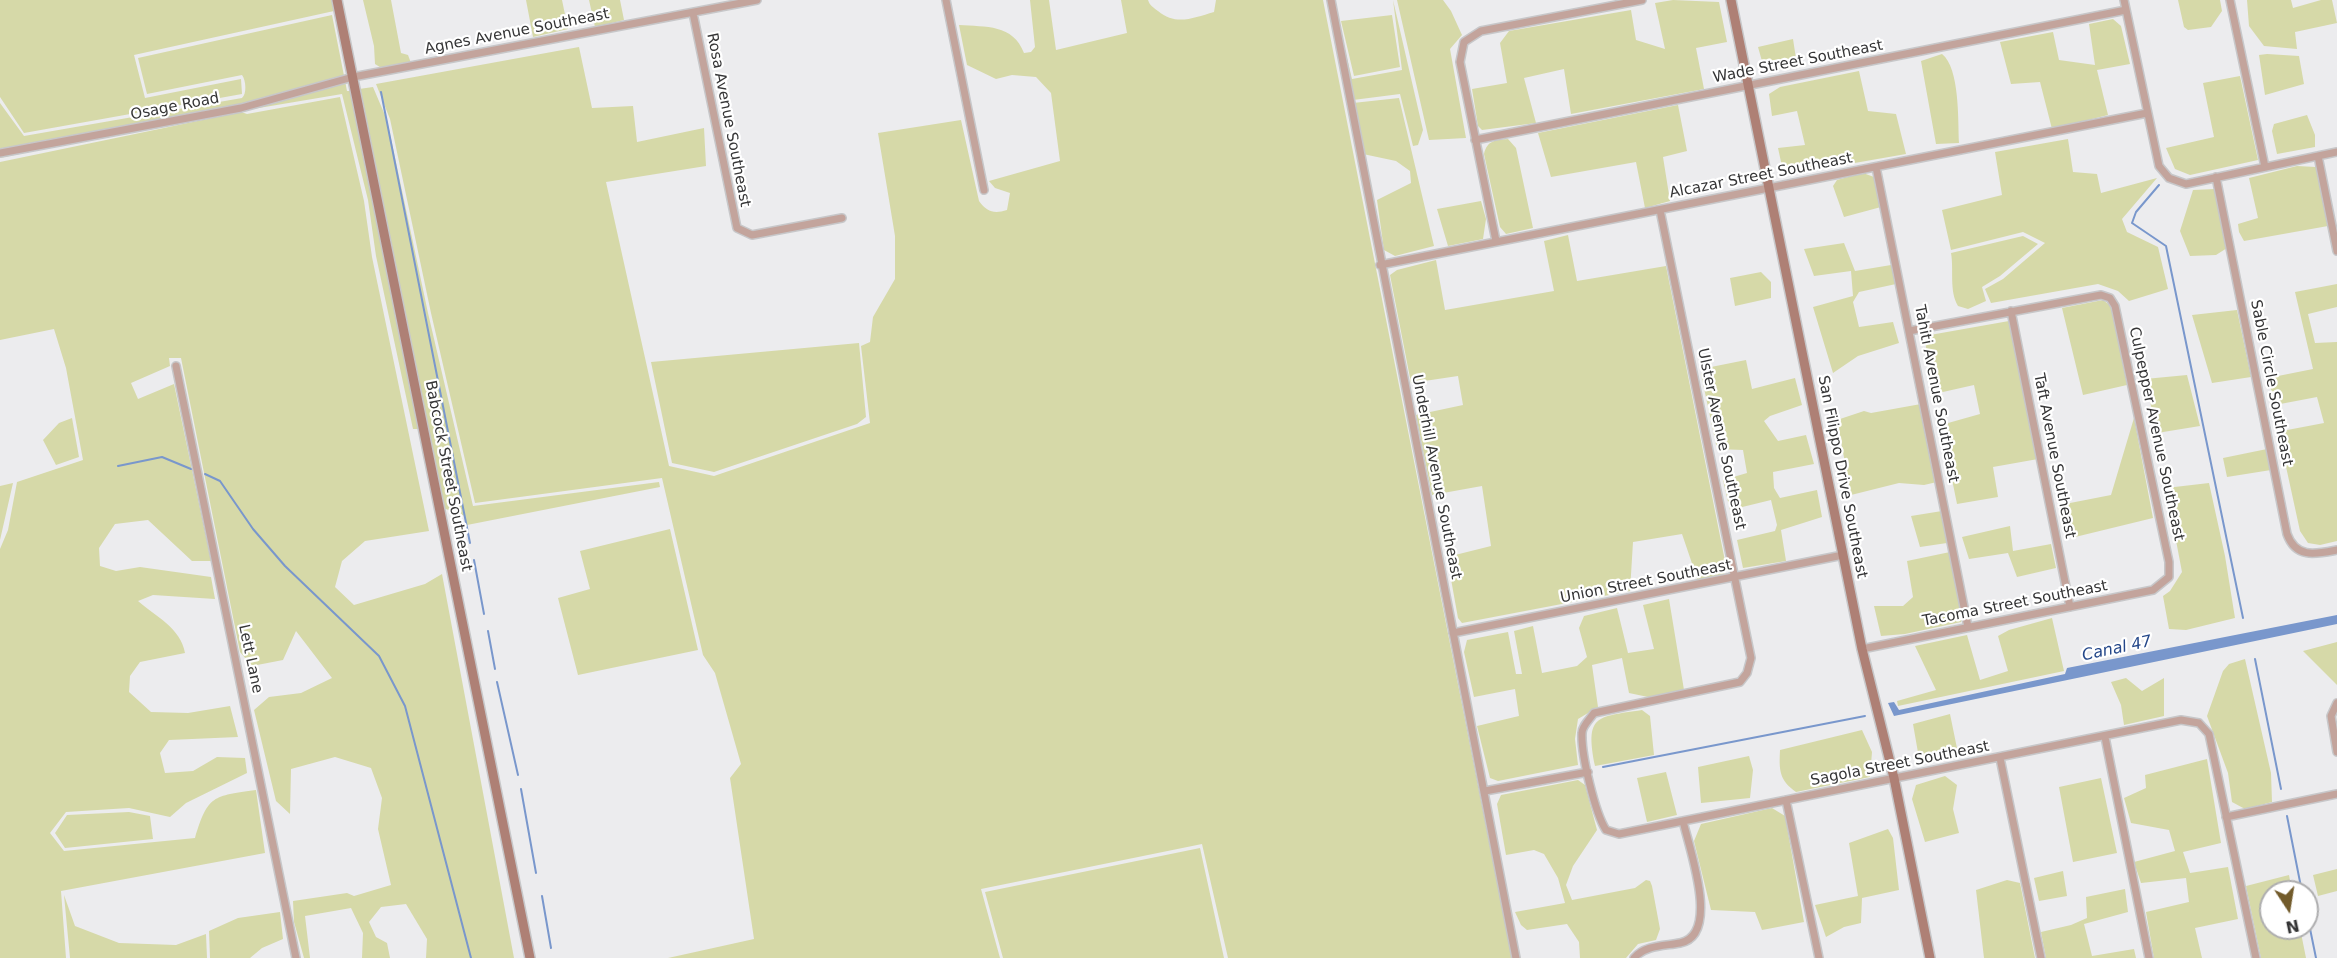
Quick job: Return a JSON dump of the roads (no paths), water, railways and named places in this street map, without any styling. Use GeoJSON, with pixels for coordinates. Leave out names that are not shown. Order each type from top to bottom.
{"type":"FeatureCollection","features":[{"type":"Feature","properties":{"kind":"street","name":"Babcock Street Southeast"},"geometry":{"type":"LineString","coordinates":[[337,0],[530,958]]}},
{"type":"Feature","properties":{"kind":"street","name":"Agnes Avenue Southeast"},"geometry":{"type":"LineString","coordinates":[[353,77],[757,0]]}},
{"type":"Feature","properties":{"kind":"street"},"geometry":{"type":"LineString","coordinates":[[945,0],[984,190]]}},
{"type":"Feature","properties":{"kind":"street","name":"Underhill Avenue Southeast"},"geometry":{"type":"LineString","coordinates":[[1331,0],[1380,265],[1516,958]]}},
{"type":"Feature","properties":{"kind":"street"},"geometry":{"type":"LineString","coordinates":[[1496,241],[1460,62],[1464,42],[1481,31],[1642,0]]}},
{"type":"Feature","properties":{"kind":"street","name":"San Filippo Drive Southeast"},"geometry":{"type":"LineString","coordinates":[[1731,0],[1862,649],[1894,778],[1930,958]]}},
{"type":"Feature","properties":{"kind":"street"},"geometry":{"type":"LineString","coordinates":[[2124,0],[2159,166],[2169,178],[2186,184],[2337,152]]}},
{"type":"Feature","properties":{"kind":"street"},"geometry":{"type":"LineString","coordinates":[[2230,0],[2265,167]]}},
{"type":"Feature","properties":{"kind":"street","name":"Wade Street Southeast"},"geometry":{"type":"LineString","coordinates":[[1476,140],[2126,10]]}},
{"type":"Feature","properties":{"kind":"street","name":"Rosa Avenue Southeast"},"geometry":{"type":"LineString","coordinates":[[693,13],[735,224],[740,231],[752,235],[842,218]]}},
{"type":"Feature","properties":{"kind":"street","name":"Osage Road"},"geometry":{"type":"LineString","coordinates":[[0,153],[241,108],[353,77]]}},
{"type":"Feature","properties":{"kind":"street","name":"Alcazar Street Southeast"},"geometry":{"type":"LineString","coordinates":[[1380,265],[2147,113]]}},
{"type":"Feature","properties":{"kind":"street"},"geometry":{"type":"LineString","coordinates":[[2318,156],[2337,251]]}},
{"type":"Feature","properties":{"kind":"street","name":"Tahiti Avenue Southeast"},"geometry":{"type":"LineString","coordinates":[[1876,167],[1968,627]]}},
{"type":"Feature","properties":{"kind":"street","name":"Sable Circle Southeast"},"geometry":{"type":"LineString","coordinates":[[2216,177],[2288,534],[2297,550],[2306,554],[2337,550]]}},
{"type":"Feature","properties":{"kind":"street","name":"Ulster Avenue Southeast"},"geometry":{"type":"LineString","coordinates":[[1588,772],[1581,731],[1594,713],[1726,687],[1740,682],[1747,674],[1751,658],[1660,210]]}},
{"type":"Feature","properties":{"kind":"street","name":"Culpepper Avenue Southeast"},"geometry":{"type":"LineString","coordinates":[[2011,311],[2101,295],[2110,298],[2115,306],[2169,562],[2169,577]]}},
{"type":"Feature","properties":{"kind":"street"},"geometry":{"type":"LineString","coordinates":[[1909,331],[2011,311]]}},
{"type":"Feature","properties":{"kind":"street","name":"Taft Avenue Southeast"},"geometry":{"type":"LineString","coordinates":[[2011,311],[2070,607]]}},
{"type":"Feature","properties":{"kind":"street","name":"Lett Lane"},"geometry":{"type":"LineString","coordinates":[[176,366],[296,958]]}},
{"type":"Feature","properties":{"kind":"street","name":"Union Street Southeast"},"geometry":{"type":"LineString","coordinates":[[1453,633],[1843,555]]}},
{"type":"Feature","properties":{"kind":"street","name":"Tacoma Street Southeast"},"geometry":{"type":"LineString","coordinates":[[1862,649],[2153,590],[2169,577]]}},
{"type":"Feature","properties":{"kind":"street"},"geometry":{"type":"LineString","coordinates":[[2337,704],[2331,716],[2337,752]]}},
{"type":"Feature","properties":{"kind":"street","name":"Sagola Street Southeast"},"geometry":{"type":"LineString","coordinates":[[1588,772],[1599,819],[1606,830],[1619,834],[2181,720],[2199,723],[2209,734],[2226,816]]}},
{"type":"Feature","properties":{"kind":"street"},"geometry":{"type":"LineString","coordinates":[[2104,737],[2149,958]]}},
{"type":"Feature","properties":{"kind":"street"},"geometry":{"type":"LineString","coordinates":[[2000,758],[2041,958]]}},
{"type":"Feature","properties":{"kind":"street"},"geometry":{"type":"LineString","coordinates":[[1485,791],[1588,772]]}},
{"type":"Feature","properties":{"kind":"street"},"geometry":{"type":"LineString","coordinates":[[2256,958],[2226,816],[2337,794]]}},
{"type":"Feature","properties":{"kind":"street"},"geometry":{"type":"LineString","coordinates":[[1786,800],[1819,958]]}},
{"type":"Feature","properties":{"kind":"street"},"geometry":{"type":"LineString","coordinates":[[1634,958],[1641,950],[1685,942],[1696,934],[1701,924],[1702,908],[1683,821]]}},
{"type":"Feature","properties":{"kind":"water"},"geometry":{"type":"Polygon","coordinates":[[[2337,615],[2337,624],[1894,716],[1888,703],[1894,702],[1899,710],[2065,674],[2067,668],[2337,615]]]}},
{"type":"Feature","properties":{"kind":"waterway"},"geometry":{"type":"LineString","coordinates":[[381,92],[470,543]]}},
{"type":"Feature","properties":{"kind":"waterway"},"geometry":{"type":"LineString","coordinates":[[2159,185],[2136,212],[2132,223],[2166,246],[2243,618]]}},
{"type":"Feature","properties":{"kind":"waterway"},"geometry":{"type":"LineString","coordinates":[[118,466],[162,457],[191,469]]}},
{"type":"Feature","properties":{"kind":"waterway"},"geometry":{"type":"LineString","coordinates":[[205,474],[220,481],[253,529],[285,566],[379,656],[405,706],[471,958]]}},
{"type":"Feature","properties":{"kind":"waterway"},"geometry":{"type":"LineString","coordinates":[[474,560],[484,614]]}},
{"type":"Feature","properties":{"kind":"waterway"},"geometry":{"type":"LineString","coordinates":[[488,631],[495,669]]}},
{"type":"Feature","properties":{"kind":"waterway"},"geometry":{"type":"LineString","coordinates":[[2255,659],[2281,789]]}},
{"type":"Feature","properties":{"kind":"waterway"},"geometry":{"type":"LineString","coordinates":[[497,682],[518,775]]}},
{"type":"Feature","properties":{"kind":"waterway"},"geometry":{"type":"LineString","coordinates":[[1603,767],[1865,716]]}},
{"type":"Feature","properties":{"kind":"waterway"},"geometry":{"type":"LineString","coordinates":[[521,789],[536,873]]}},
{"type":"Feature","properties":{"kind":"waterway"},"geometry":{"type":"LineString","coordinates":[[2287,816],[2300,880]]}},
{"type":"Feature","properties":{"kind":"waterway"},"geometry":{"type":"LineString","coordinates":[[542,896],[551,948]]}},
{"type":"Feature","properties":{"kind":"waterway"},"geometry":{"type":"LineString","coordinates":[[2312,940],[2316,958]]}},
{"type":"Feature","properties":{"kind":"water label","name":"Canal 47"},"geometry":{"type":"Point","coordinates":[2117,649]}}]}
